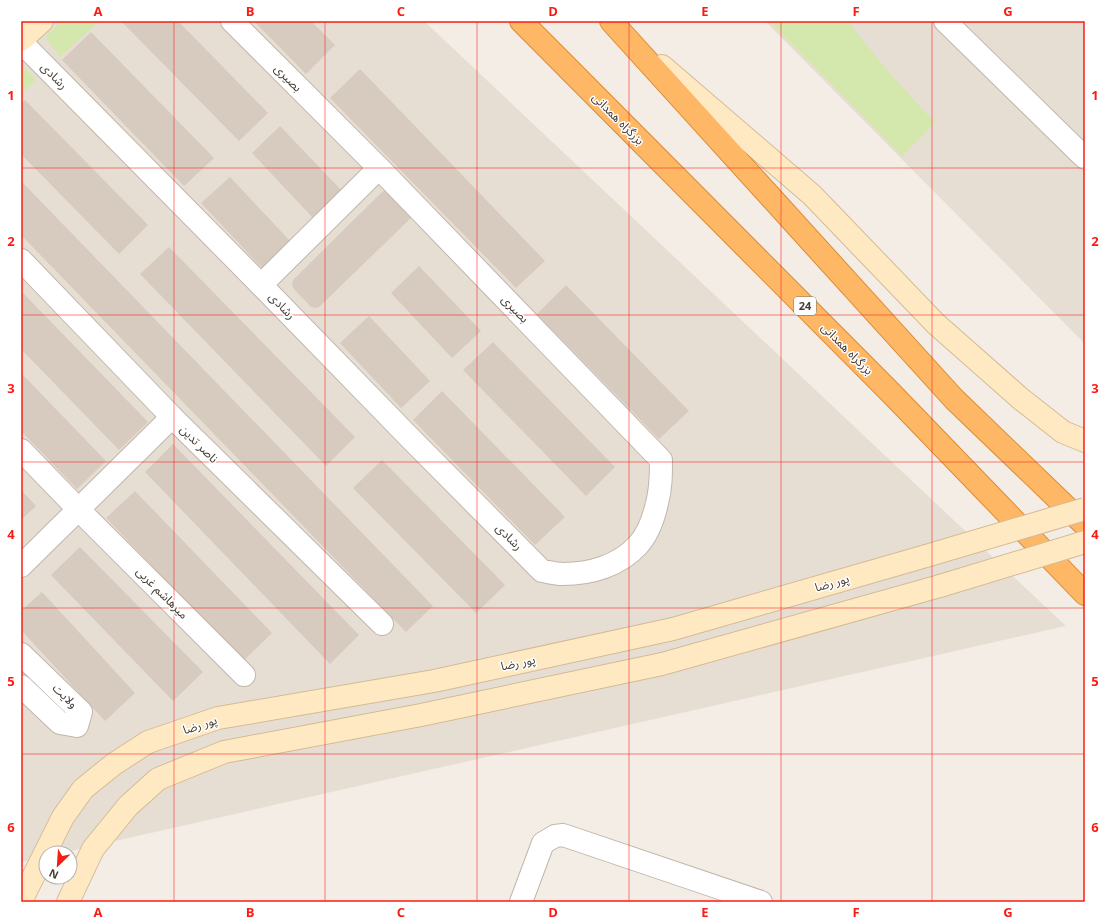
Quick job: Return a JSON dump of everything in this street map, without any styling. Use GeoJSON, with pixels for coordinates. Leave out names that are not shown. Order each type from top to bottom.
{"type":"FeatureCollection","features":[{"type":"Feature","properties":{"kind":"highway","name":"بزرگراه همدانی"},"geometry":{"type":"LineString","coordinates":[[521,21],[887,388],[1085,594]]}},
{"type":"Feature","properties":{"kind":"highway"},"geometry":{"type":"LineString","coordinates":[[615,25],[954,400],[1085,525]]}},
{"type":"Feature","properties":{"kind":"street"},"geometry":{"type":"LineString","coordinates":[[21,41],[42,21]]}},
{"type":"Feature","properties":{"kind":"street","name":"بصیری"},"geometry":{"type":"LineString","coordinates":[[232,21],[378,168],[661,460],[661,480],[657,503],[650,526],[639,544],[623,558],[605,567],[585,573],[562,574],[542,571]]}},
{"type":"Feature","properties":{"kind":"street"},"geometry":{"type":"LineString","coordinates":[[944,21],[1085,158]]}},
{"type":"Feature","properties":{"kind":"street"},"geometry":{"type":"LineString","coordinates":[[615,25],[812,194],[941,329],[1027,404],[1063,432],[1085,441]]}},
{"type":"Feature","properties":{"kind":"street","name":"رشادی"},"geometry":{"type":"LineString","coordinates":[[21,41],[542,571]]}},
{"type":"Feature","properties":{"kind":"street"},"geometry":{"type":"LineString","coordinates":[[262,285],[378,168]]}},
{"type":"Feature","properties":{"kind":"street","name":"ناصر تدین"},"geometry":{"type":"LineString","coordinates":[[21,260],[172,417],[382,624]]}},
{"type":"Feature","properties":{"kind":"street"},"geometry":{"type":"LineString","coordinates":[[21,566],[172,417]]}},
{"type":"Feature","properties":{"kind":"street","name":"میرهاشم غربی"},"geometry":{"type":"LineString","coordinates":[[21,450],[244,675]]}},
{"type":"Feature","properties":{"kind":"street","name":"پور رضا"},"geometry":{"type":"LineString","coordinates":[[21,901],[64,817],[83,789],[114,764],[148,742],[218,718],[434,681],[673,629],[1085,509]]}},
{"type":"Feature","properties":{"kind":"street"},"geometry":{"type":"LineString","coordinates":[[68,902],[93,849],[128,806],[158,779],[224,752],[421,715],[662,664],[940,586],[1085,542]]}},
{"type":"Feature","properties":{"kind":"street","name":"ولایت"},"geometry":{"type":"LineString","coordinates":[[21,654],[81,712],[77,726],[60,723],[21,686]]}},
{"type":"Feature","properties":{"kind":"street"},"geometry":{"type":"LineString","coordinates":[[521,902],[543,843],[555,836],[563,835],[761,902]]}},
{"type":"Feature","properties":{"kind":"shaded area"},"geometry":{"type":"Polygon","coordinates":[[[21,21],[424,21],[1066,626],[78,849],[78,845],[38,845],[38,859],[21,862],[21,21]]]}},
{"type":"Feature","properties":{"kind":"shaded area"},"geometry":{"type":"Polygon","coordinates":[[[765,21],[1085,21],[1085,344],[765,21]]]}},
{"type":"Feature","properties":{"kind":"green space"},"geometry":{"type":"Polygon","coordinates":[[[62,21],[100,21],[60,57],[45,37],[62,21]]]}},
{"type":"Feature","properties":{"kind":"green space"},"geometry":{"type":"Polygon","coordinates":[[[769,21],[851,21],[853,28],[886,69],[935,123],[902,156],[769,21]]]}},
{"type":"Feature","properties":{"kind":"green space"},"geometry":{"type":"Polygon","coordinates":[[[21,64],[36,80],[21,94],[21,64]]]}},
{"type":"Feature","properties":{"kind":"building"},"geometry":{"type":"Polygon","coordinates":[[[121,21],[178,21],[268,113],[239,141],[121,21]]]}},
{"type":"Feature","properties":{"kind":"building"},"geometry":{"type":"Polygon","coordinates":[[[254,21],[311,21],[335,45],[306,74],[254,21]]]}},
{"type":"Feature","properties":{"kind":"building"},"geometry":{"type":"Polygon","coordinates":[[[91,32],[214,158],[184,186],[62,60],[91,32]]]}},
{"type":"Feature","properties":{"kind":"building"},"geometry":{"type":"Polygon","coordinates":[[[360,69],[545,261],[516,288],[330,98],[360,69]]]}},
{"type":"Feature","properties":{"kind":"building"},"geometry":{"type":"Polygon","coordinates":[[[25,100],[148,225],[119,254],[21,154],[21,104],[25,100]]]}},
{"type":"Feature","properties":{"kind":"building"},"geometry":{"type":"Polygon","coordinates":[[[280,126],[342,191],[313,218],[252,153],[280,126]]]}},
{"type":"Feature","properties":{"kind":"building"},"geometry":{"type":"Polygon","coordinates":[[[230,177],[291,242],[262,268],[201,203],[230,177]]]}},
{"type":"Feature","properties":{"kind":"building"},"geometry":{"type":"Polygon","coordinates":[[[21,181],[433,606],[406,632],[21,235],[21,181]]]}},
{"type":"Feature","properties":{"kind":"building"},"geometry":{"type":"Polygon","coordinates":[[[389,189],[412,217],[319,307],[311,307],[293,288],[292,283],[294,279],[380,194],[389,189]]]}},
{"type":"Feature","properties":{"kind":"building"},"geometry":{"type":"Polygon","coordinates":[[[169,247],[355,437],[326,466],[140,274],[169,247]]]}},
{"type":"Feature","properties":{"kind":"building"},"geometry":{"type":"Polygon","coordinates":[[[419,266],[481,331],[452,358],[391,293],[419,266]]]}},
{"type":"Feature","properties":{"kind":"building"},"geometry":{"type":"Polygon","coordinates":[[[566,285],[689,411],[659,439],[537,314],[566,285]]]}},
{"type":"Feature","properties":{"kind":"building"},"geometry":{"type":"Polygon","coordinates":[[[21,291],[148,422],[119,450],[21,349],[21,291]]]}},
{"type":"Feature","properties":{"kind":"building"},"geometry":{"type":"Polygon","coordinates":[[[369,316],[430,381],[401,408],[340,343],[369,316]]]}},
{"type":"Feature","properties":{"kind":"building"},"geometry":{"type":"Polygon","coordinates":[[[493,342],[615,467],[586,496],[463,370],[493,342]]]}},
{"type":"Feature","properties":{"kind":"building"},"geometry":{"type":"Polygon","coordinates":[[[21,373],[106,461],[77,489],[21,431],[21,373]]]}},
{"type":"Feature","properties":{"kind":"building"},"geometry":{"type":"Polygon","coordinates":[[[442,391],[565,517],[535,545],[413,420],[442,391]]]}},
{"type":"Feature","properties":{"kind":"building"},"geometry":{"type":"Polygon","coordinates":[[[173,444],[359,635],[330,664],[145,472],[173,444]]]}},
{"type":"Feature","properties":{"kind":"building"},"geometry":{"type":"Polygon","coordinates":[[[382,460],[505,585],[476,613],[353,488],[382,460]]]}},
{"type":"Feature","properties":{"kind":"building"},"geometry":{"type":"Polygon","coordinates":[[[21,490],[36,506],[21,520],[21,490]]]}},
{"type":"Feature","properties":{"kind":"building"},"geometry":{"type":"Polygon","coordinates":[[[135,491],[272,633],[243,661],[106,518],[135,491]]]}},
{"type":"Feature","properties":{"kind":"building"},"geometry":{"type":"Polygon","coordinates":[[[80,547],[203,672],[173,701],[51,575],[80,547]]]}},
{"type":"Feature","properties":{"kind":"building"},"geometry":{"type":"Polygon","coordinates":[[[42,592],[135,693],[105,721],[21,630],[21,611],[42,592]]]}}]}
